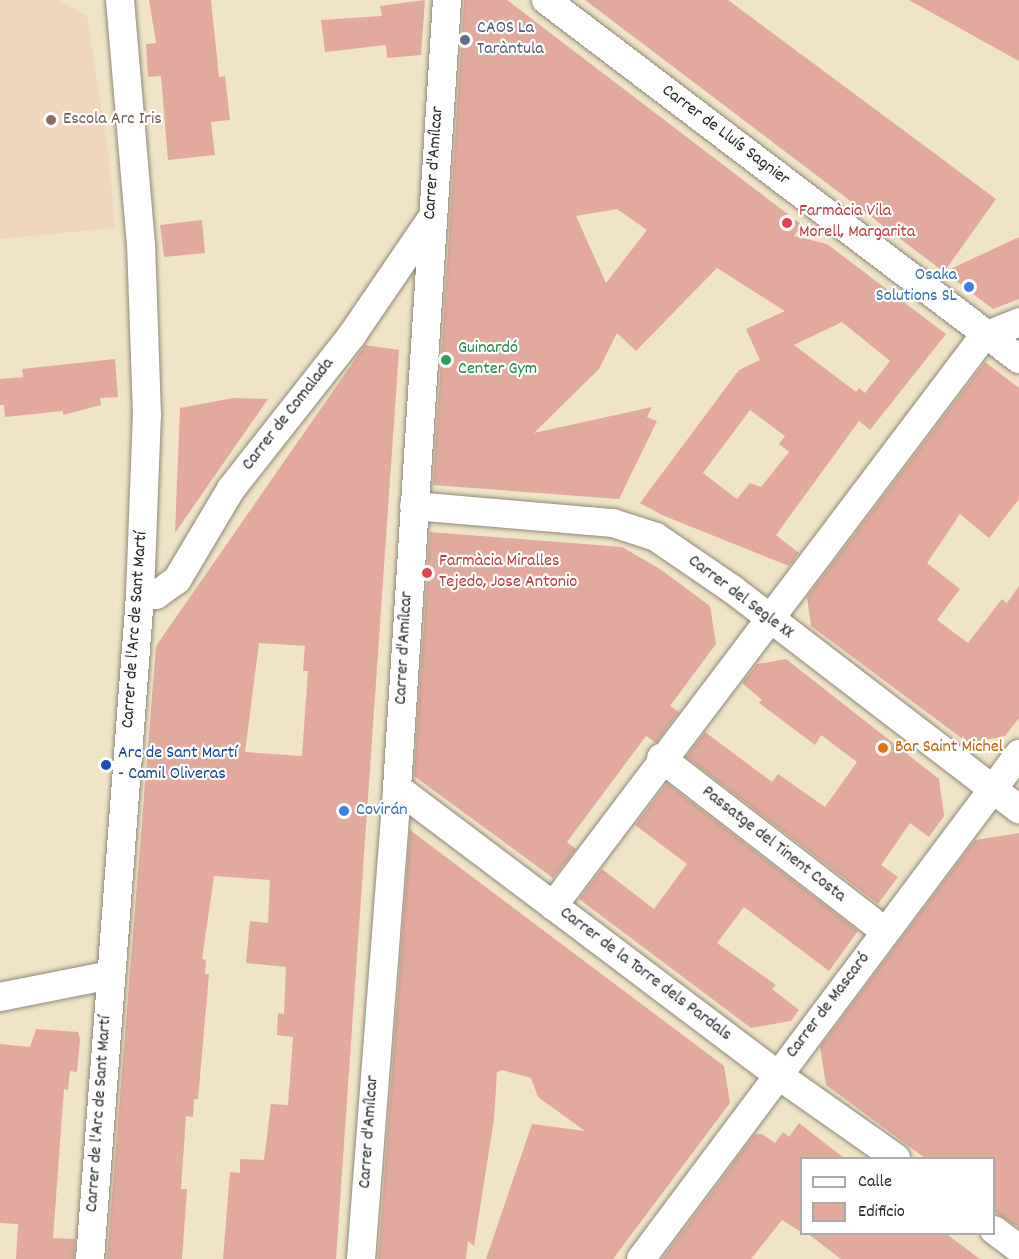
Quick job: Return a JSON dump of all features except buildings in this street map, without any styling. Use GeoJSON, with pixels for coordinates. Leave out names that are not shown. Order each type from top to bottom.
{"type":"FeatureCollection","features":[{"type":"Feature","properties":{"kind":"street","name":"Carrer d'Amílcar"},"geometry":{"type":"LineString","coordinates":[[361,1259],[397,788],[431,218],[447,0]]}},
{"type":"Feature","properties":{"kind":"street","name":"Carrer de Lluís Sagnier"},"geometry":{"type":"LineString","coordinates":[[546,0],[985,336],[1019,359]]}},
{"type":"Feature","properties":{"kind":"street","name":"Carrer de l'Arc de Sant Martí"},"geometry":{"type":"LineString","coordinates":[[90,1259],[140,595],[147,339],[118,7]]}},
{"type":"Feature","properties":{"kind":"street","name":"Carrer de Comalada"},"geometry":{"type":"LineString","coordinates":[[140,595],[156,595],[177,580],[231,489],[352,335],[431,218]]}},
{"type":"Feature","properties":{"kind":"street"},"geometry":{"type":"LineString","coordinates":[[553,906],[767,618],[985,336],[1019,322]]}},
{"type":"Feature","properties":{"kind":"street","name":"Carrer del Segle XX"},"geometry":{"type":"LineString","coordinates":[[414,506],[613,523],[656,537],[732,589],[1019,809]]}},
{"type":"Feature","properties":{"kind":"street","name":"Carrer de Mascaró"},"geometry":{"type":"LineString","coordinates":[[640,1259],[1019,754]]}},
{"type":"Feature","properties":{"kind":"street","name":"Passatge del Tinent Costa"},"geometry":{"type":"LineString","coordinates":[[661,758],[885,932]]}},
{"type":"Feature","properties":{"kind":"street","name":"Carrer de la Torre dels Pardals"},"geometry":{"type":"LineString","coordinates":[[397,788],[778,1075],[895,1157]]}},
{"type":"Feature","properties":{"kind":"street"},"geometry":{"type":"LineString","coordinates":[[0,997],[111,975]]}},
{"type":"Feature","properties":{"kind":"street"},"geometry":{"type":"LineString","coordinates":[[995,1231],[1019,1249]]}},
{"type":"Feature","properties":{"kind":"shaded area","name":"Escola Arc Iris"},"geometry":{"type":"Polygon","coordinates":[[[0,0],[58,0],[87,16],[109,158],[115,228],[0,239],[0,0]]]}},
{"type":"Feature","properties":{"kind":"place","name":"CAOS La Taràntula"},"geometry":{"type":"Point","coordinates":[465,40]}},
{"type":"Feature","properties":{"kind":"place","name":"Escola Arc Iris"},"geometry":{"type":"Point","coordinates":[51,120]}},
{"type":"Feature","properties":{"kind":"place","name":"Farmàcia Vila Morell, Margarita"},"geometry":{"type":"Point","coordinates":[787,223]}},
{"type":"Feature","properties":{"kind":"place","name":"Osaka Solutions SL"},"geometry":{"type":"Point","coordinates":[969,287]}},
{"type":"Feature","properties":{"kind":"place","name":"Guinardó Center Gym"},"geometry":{"type":"Point","coordinates":[446,360]}},
{"type":"Feature","properties":{"kind":"place","name":"Farmàcia Miralles Tejedo, Jose Antonio"},"geometry":{"type":"Point","coordinates":[427,573]}},
{"type":"Feature","properties":{"kind":"place","name":"Bar Saint Michel"},"geometry":{"type":"Point","coordinates":[883,748]}},
{"type":"Feature","properties":{"kind":"place","name":"Arc de Sant Martí - Camil Oliveras"},"geometry":{"type":"Point","coordinates":[106,765]}},
{"type":"Feature","properties":{"kind":"place","name":"Covirán"},"geometry":{"type":"Point","coordinates":[344,811]}}]}
